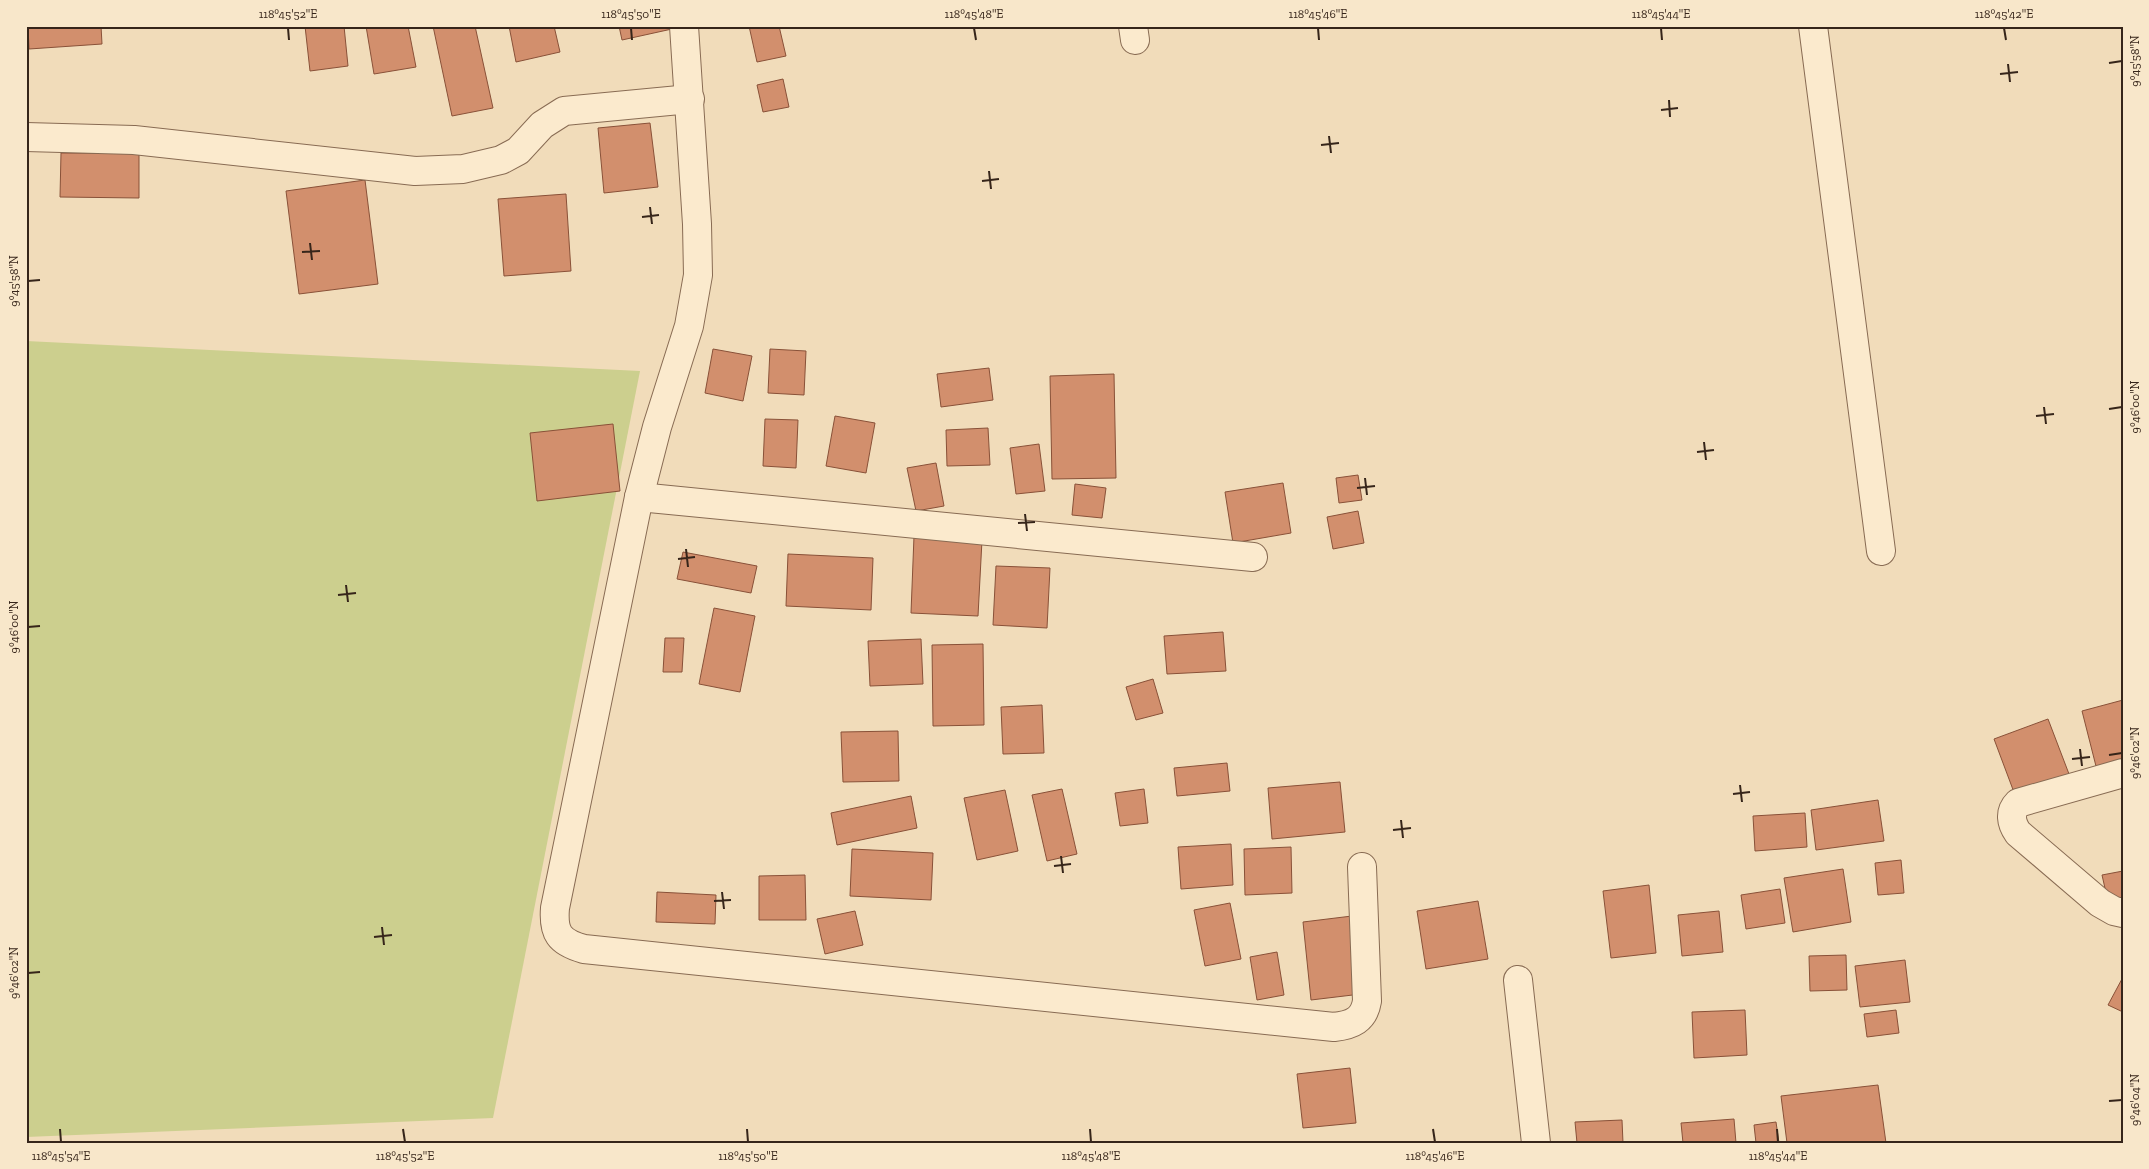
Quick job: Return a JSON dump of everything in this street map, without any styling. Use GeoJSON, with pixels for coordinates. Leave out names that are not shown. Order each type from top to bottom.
{"type":"FeatureCollection","features":[{"type":"Feature","properties":{"kind":"street"},"geometry":{"type":"LineString","coordinates":[[684,26],[690,99],[698,275],[689,326],[657,427],[639,497],[555,908],[554,923],[560,937],[570,945],[594,950],[1341,1026],[1358,1020],[1365,1012],[1367,1001],[1362,867]]}},
{"type":"Feature","properties":{"kind":"street"},"geometry":{"type":"LineString","coordinates":[[1813,26],[1881,550]]}},
{"type":"Feature","properties":{"kind":"street"},"geometry":{"type":"LineString","coordinates":[[26,137],[134,140],[415,171],[463,169],[501,160],[518,151],[542,125],[564,111],[690,99]]}},
{"type":"Feature","properties":{"kind":"street"},"geometry":{"type":"LineString","coordinates":[[639,497],[1253,557]]}},
{"type":"Feature","properties":{"kind":"street"},"geometry":{"type":"LineString","coordinates":[[2123,773],[2018,803],[2012,808],[2013,826],[2018,833],[2100,903],[2114,911],[2123,913]]}},
{"type":"Feature","properties":{"kind":"street"},"geometry":{"type":"LineString","coordinates":[[1518,980],[1536,1143]]}},
{"type":"Feature","properties":{"kind":"green space"},"geometry":{"type":"Polygon","coordinates":[[[26,341],[640,371],[493,1118],[26,1137],[26,341]]]}},
{"type":"Feature","properties":{"kind":"building"},"geometry":{"type":"Polygon","coordinates":[[[28,26],[101,26],[102,44],[29,49],[28,26]]]}},
{"type":"Feature","properties":{"kind":"building"},"geometry":{"type":"Polygon","coordinates":[[[305,26],[344,26],[348,66],[310,71],[305,26]]]}},
{"type":"Feature","properties":{"kind":"building"},"geometry":{"type":"Polygon","coordinates":[[[366,26],[408,26],[416,67],[374,74],[366,26]]]}},
{"type":"Feature","properties":{"kind":"building"},"geometry":{"type":"Polygon","coordinates":[[[433,26],[475,26],[493,108],[452,116],[433,26]]]}},
{"type":"Feature","properties":{"kind":"building"},"geometry":{"type":"Polygon","coordinates":[[[509,26],[554,26],[560,52],[516,62],[509,26]]]}},
{"type":"Feature","properties":{"kind":"building"},"geometry":{"type":"Polygon","coordinates":[[[619,26],[681,26],[681,27],[622,40],[619,26]]]}},
{"type":"Feature","properties":{"kind":"building"},"geometry":{"type":"Polygon","coordinates":[[[749,26],[779,26],[786,56],[757,62],[749,26]]]}},
{"type":"Feature","properties":{"kind":"building"},"geometry":{"type":"Polygon","coordinates":[[[783,79],[789,107],[763,112],[757,85],[783,79]]]}},
{"type":"Feature","properties":{"kind":"building"},"geometry":{"type":"Polygon","coordinates":[[[650,123],[658,187],[604,193],[598,128],[650,123]]]}},
{"type":"Feature","properties":{"kind":"building"},"geometry":{"type":"Polygon","coordinates":[[[61,153],[139,153],[139,198],[60,197],[61,153]]]}},
{"type":"Feature","properties":{"kind":"building"},"geometry":{"type":"Polygon","coordinates":[[[365,180],[378,284],[299,294],[286,191],[365,180]]]}},
{"type":"Feature","properties":{"kind":"building"},"geometry":{"type":"Polygon","coordinates":[[[566,194],[571,271],[504,276],[498,199],[566,194]]]}},
{"type":"Feature","properties":{"kind":"building"},"geometry":{"type":"Polygon","coordinates":[[[713,349],[752,356],[743,401],[705,393],[713,349]]]}},
{"type":"Feature","properties":{"kind":"building"},"geometry":{"type":"Polygon","coordinates":[[[770,349],[806,351],[804,395],[768,393],[770,349]]]}},
{"type":"Feature","properties":{"kind":"building"},"geometry":{"type":"Polygon","coordinates":[[[989,368],[993,400],[941,407],[937,374],[989,368]]]}},
{"type":"Feature","properties":{"kind":"building"},"geometry":{"type":"Polygon","coordinates":[[[1114,374],[1116,478],[1052,479],[1050,376],[1114,374]]]}},
{"type":"Feature","properties":{"kind":"building"},"geometry":{"type":"Polygon","coordinates":[[[835,416],[875,423],[866,473],[826,466],[835,416]]]}},
{"type":"Feature","properties":{"kind":"building"},"geometry":{"type":"Polygon","coordinates":[[[765,419],[798,420],[796,468],[763,466],[765,419]]]}},
{"type":"Feature","properties":{"kind":"building"},"geometry":{"type":"Polygon","coordinates":[[[613,424],[620,491],[537,501],[530,433],[613,424]]]}},
{"type":"Feature","properties":{"kind":"building"},"geometry":{"type":"Polygon","coordinates":[[[988,428],[990,465],[947,466],[946,430],[988,428]]]}},
{"type":"Feature","properties":{"kind":"building"},"geometry":{"type":"Polygon","coordinates":[[[1039,444],[1045,491],[1016,494],[1010,448],[1039,444]]]}},
{"type":"Feature","properties":{"kind":"building"},"geometry":{"type":"Polygon","coordinates":[[[936,463],[944,506],[916,511],[907,468],[936,463]]]}},
{"type":"Feature","properties":{"kind":"building"},"geometry":{"type":"Polygon","coordinates":[[[1358,475],[1362,500],[1339,503],[1336,478],[1358,475]]]}},
{"type":"Feature","properties":{"kind":"building"},"geometry":{"type":"Polygon","coordinates":[[[1283,483],[1291,533],[1233,543],[1225,492],[1283,483]]]}},
{"type":"Feature","properties":{"kind":"building"},"geometry":{"type":"Polygon","coordinates":[[[1075,484],[1106,488],[1102,518],[1072,515],[1075,484]]]}},
{"type":"Feature","properties":{"kind":"building"},"geometry":{"type":"Polygon","coordinates":[[[1358,511],[1364,543],[1333,549],[1327,517],[1358,511]]]}},
{"type":"Feature","properties":{"kind":"building"},"geometry":{"type":"Polygon","coordinates":[[[914,536],[982,540],[978,616],[911,613],[914,536]]]}},
{"type":"Feature","properties":{"kind":"building"},"geometry":{"type":"Polygon","coordinates":[[[683,552],[757,566],[751,593],[677,579],[683,552]]]}},
{"type":"Feature","properties":{"kind":"building"},"geometry":{"type":"Polygon","coordinates":[[[788,554],[873,558],[871,610],[786,606],[788,554]]]}},
{"type":"Feature","properties":{"kind":"building"},"geometry":{"type":"Polygon","coordinates":[[[996,566],[1050,568],[1047,628],[993,625],[996,566]]]}},
{"type":"Feature","properties":{"kind":"building"},"geometry":{"type":"Polygon","coordinates":[[[714,608],[755,616],[740,692],[699,684],[714,608]]]}},
{"type":"Feature","properties":{"kind":"building"},"geometry":{"type":"Polygon","coordinates":[[[1223,632],[1226,671],[1167,674],[1164,636],[1223,632]]]}},
{"type":"Feature","properties":{"kind":"building"},"geometry":{"type":"Polygon","coordinates":[[[665,638],[684,638],[682,672],[663,672],[665,638]]]}},
{"type":"Feature","properties":{"kind":"building"},"geometry":{"type":"Polygon","coordinates":[[[921,639],[923,684],[870,686],[868,641],[921,639]]]}},
{"type":"Feature","properties":{"kind":"building"},"geometry":{"type":"Polygon","coordinates":[[[983,644],[984,725],[933,726],[932,645],[983,644]]]}},
{"type":"Feature","properties":{"kind":"building"},"geometry":{"type":"Polygon","coordinates":[[[1153,679],[1163,713],[1136,720],[1126,687],[1153,679]]]}},
{"type":"Feature","properties":{"kind":"building"},"geometry":{"type":"Polygon","coordinates":[[[2123,700],[2123,768],[2098,774],[2082,711],[2123,700]]]}},
{"type":"Feature","properties":{"kind":"building"},"geometry":{"type":"Polygon","coordinates":[[[1042,705],[1044,753],[1003,754],[1001,707],[1042,705]]]}},
{"type":"Feature","properties":{"kind":"building"},"geometry":{"type":"Polygon","coordinates":[[[2048,719],[2069,774],[2015,795],[1994,739],[2048,719]]]}},
{"type":"Feature","properties":{"kind":"building"},"geometry":{"type":"Polygon","coordinates":[[[898,731],[899,781],[843,782],[841,732],[898,731]]]}},
{"type":"Feature","properties":{"kind":"building"},"geometry":{"type":"Polygon","coordinates":[[[1227,763],[1230,791],[1177,796],[1174,768],[1227,763]]]}},
{"type":"Feature","properties":{"kind":"building"},"geometry":{"type":"Polygon","coordinates":[[[1340,782],[1345,832],[1272,839],[1268,788],[1340,782]]]}},
{"type":"Feature","properties":{"kind":"building"},"geometry":{"type":"Polygon","coordinates":[[[1062,789],[1077,854],[1047,861],[1032,795],[1062,789]]]}},
{"type":"Feature","properties":{"kind":"building"},"geometry":{"type":"Polygon","coordinates":[[[1144,789],[1148,823],[1120,826],[1115,793],[1144,789]]]}},
{"type":"Feature","properties":{"kind":"building"},"geometry":{"type":"Polygon","coordinates":[[[1005,790],[1018,851],[977,860],[964,798],[1005,790]]]}},
{"type":"Feature","properties":{"kind":"building"},"geometry":{"type":"Polygon","coordinates":[[[911,796],[917,828],[837,845],[831,813],[911,796]]]}},
{"type":"Feature","properties":{"kind":"building"},"geometry":{"type":"Polygon","coordinates":[[[1878,800],[1884,841],[1816,850],[1811,810],[1878,800]]]}},
{"type":"Feature","properties":{"kind":"building"},"geometry":{"type":"Polygon","coordinates":[[[1805,813],[1807,847],[1755,851],[1753,816],[1805,813]]]}},
{"type":"Feature","properties":{"kind":"building"},"geometry":{"type":"Polygon","coordinates":[[[1231,844],[1233,885],[1181,889],[1178,847],[1231,844]]]}},
{"type":"Feature","properties":{"kind":"building"},"geometry":{"type":"Polygon","coordinates":[[[1291,847],[1292,893],[1245,895],[1244,849],[1291,847]]]}},
{"type":"Feature","properties":{"kind":"building"},"geometry":{"type":"Polygon","coordinates":[[[852,849],[933,853],[931,900],[850,896],[852,849]]]}},
{"type":"Feature","properties":{"kind":"building"},"geometry":{"type":"Polygon","coordinates":[[[1901,860],[1904,893],[1878,895],[1875,863],[1901,860]]]}},
{"type":"Feature","properties":{"kind":"building"},"geometry":{"type":"Polygon","coordinates":[[[1843,869],[1851,922],[1793,932],[1784,878],[1843,869]]]}},
{"type":"Feature","properties":{"kind":"building"},"geometry":{"type":"Polygon","coordinates":[[[2123,871],[2123,903],[2109,906],[2102,875],[2123,871]]]}},
{"type":"Feature","properties":{"kind":"building"},"geometry":{"type":"Polygon","coordinates":[[[805,875],[806,920],[759,920],[759,876],[805,875]]]}},
{"type":"Feature","properties":{"kind":"building"},"geometry":{"type":"Polygon","coordinates":[[[1649,885],[1656,953],[1611,958],[1603,891],[1649,885]]]}},
{"type":"Feature","properties":{"kind":"building"},"geometry":{"type":"Polygon","coordinates":[[[1780,889],[1785,923],[1746,929],[1741,895],[1780,889]]]}},
{"type":"Feature","properties":{"kind":"building"},"geometry":{"type":"Polygon","coordinates":[[[657,892],[716,895],[715,924],[656,922],[657,892]]]}},
{"type":"Feature","properties":{"kind":"building"},"geometry":{"type":"Polygon","coordinates":[[[1478,901],[1488,959],[1426,969],[1417,911],[1478,901]]]}},
{"type":"Feature","properties":{"kind":"building"},"geometry":{"type":"Polygon","coordinates":[[[1230,903],[1241,959],[1205,966],[1194,910],[1230,903]]]}},
{"type":"Feature","properties":{"kind":"building"},"geometry":{"type":"Polygon","coordinates":[[[855,911],[863,945],[825,954],[817,919],[855,911]]]}},
{"type":"Feature","properties":{"kind":"building"},"geometry":{"type":"Polygon","coordinates":[[[1719,911],[1723,952],[1682,956],[1678,915],[1719,911]]]}},
{"type":"Feature","properties":{"kind":"building"},"geometry":{"type":"Polygon","coordinates":[[[1352,916],[1361,994],[1311,1000],[1303,922],[1352,916]]]}},
{"type":"Feature","properties":{"kind":"building"},"geometry":{"type":"Polygon","coordinates":[[[1277,952],[1284,995],[1257,1000],[1250,957],[1277,952]]]}},
{"type":"Feature","properties":{"kind":"building"},"geometry":{"type":"Polygon","coordinates":[[[1846,955],[1847,990],[1810,991],[1809,956],[1846,955]]]}},
{"type":"Feature","properties":{"kind":"building"},"geometry":{"type":"Polygon","coordinates":[[[1905,960],[1910,1002],[1860,1007],[1855,966],[1905,960]]]}},
{"type":"Feature","properties":{"kind":"building"},"geometry":{"type":"Polygon","coordinates":[[[2123,977],[2123,1012],[2108,1005],[2123,977]]]}},
{"type":"Feature","properties":{"kind":"building"},"geometry":{"type":"Polygon","coordinates":[[[1745,1010],[1747,1055],[1694,1058],[1692,1012],[1745,1010]]]}},
{"type":"Feature","properties":{"kind":"building"},"geometry":{"type":"Polygon","coordinates":[[[1896,1010],[1899,1033],[1867,1037],[1864,1014],[1896,1010]]]}},
{"type":"Feature","properties":{"kind":"building"},"geometry":{"type":"Polygon","coordinates":[[[1350,1068],[1356,1123],[1303,1128],[1297,1074],[1350,1068]]]}},
{"type":"Feature","properties":{"kind":"building"},"geometry":{"type":"Polygon","coordinates":[[[1878,1085],[1886,1143],[1787,1143],[1781,1096],[1878,1085]]]}},
{"type":"Feature","properties":{"kind":"building"},"geometry":{"type":"Polygon","coordinates":[[[1734,1119],[1736,1143],[1683,1143],[1681,1123],[1734,1119]]]}},
{"type":"Feature","properties":{"kind":"building"},"geometry":{"type":"Polygon","coordinates":[[[1622,1120],[1623,1143],[1577,1143],[1575,1122],[1622,1120]]]}},
{"type":"Feature","properties":{"kind":"building"},"geometry":{"type":"Polygon","coordinates":[[[1776,1122],[1779,1143],[1756,1143],[1754,1125],[1776,1122]]]}}]}
